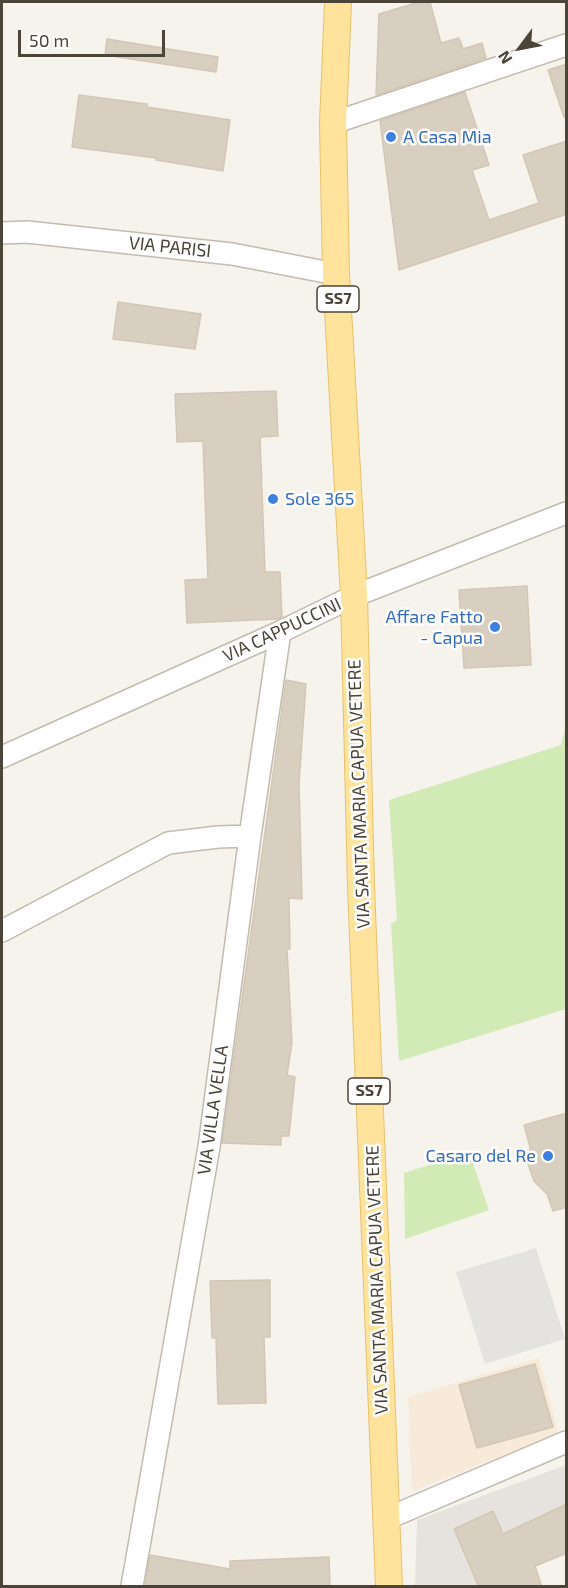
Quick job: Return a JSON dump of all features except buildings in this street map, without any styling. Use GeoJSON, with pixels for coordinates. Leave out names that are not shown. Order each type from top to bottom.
{"type":"FeatureCollection","features":[{"type":"Feature","properties":{"kind":"main road","name":"VIA SANTA MARIA CAPUA VETERE"},"geometry":{"type":"LineString","coordinates":[[338,2],[333,123],[336,274],[354,596],[361,886],[389,1587]]}},
{"type":"Feature","properties":{"kind":"street"},"geometry":{"type":"LineString","coordinates":[[333,123],[567,45]]}},
{"type":"Feature","properties":{"kind":"street","name":"VIA PARISI"},"geometry":{"type":"LineString","coordinates":[[2,233],[27,232],[232,254],[336,274]]}},
{"type":"Feature","properties":{"kind":"street","name":"VIA CAPPUCCINI"},"geometry":{"type":"LineString","coordinates":[[2,756],[280,632],[354,596],[567,513]]}},
{"type":"Feature","properties":{"kind":"street","name":"VIA VILLA VELLA"},"geometry":{"type":"LineString","coordinates":[[132,1587],[209,1148],[250,836],[280,632]]}},
{"type":"Feature","properties":{"kind":"street"},"geometry":{"type":"LineString","coordinates":[[2,930],[168,843],[250,836]]}},
{"type":"Feature","properties":{"kind":"street"},"geometry":{"type":"LineString","coordinates":[[386,1519],[567,1442]]}},
{"type":"Feature","properties":{"kind":"shaded area"},"geometry":{"type":"Polygon","coordinates":[[[536,1248],[565,1339],[485,1364],[456,1272],[536,1248]]]}},
{"type":"Feature","properties":{"kind":"shaded area"},"geometry":{"type":"Polygon","coordinates":[[[539,1358],[559,1434],[412,1491],[408,1397],[539,1358]]]}},
{"type":"Feature","properties":{"kind":"shaded area"},"geometry":{"type":"Polygon","coordinates":[[[566,1465],[566,1553],[491,1586],[415,1586],[417,1520],[566,1465]]]}},
{"type":"Feature","properties":{"kind":"green space"},"geometry":{"type":"Polygon","coordinates":[[[566,725],[566,1009],[399,1061],[391,924],[397,920],[389,800],[561,745],[566,725]]]}},
{"type":"Feature","properties":{"kind":"green space"},"geometry":{"type":"Polygon","coordinates":[[[469,1152],[489,1210],[405,1239],[404,1173],[469,1152]]]}},
{"type":"Feature","properties":{"kind":"place","name":"A Casa Mia"},"geometry":{"type":"Point","coordinates":[391,137]}},
{"type":"Feature","properties":{"kind":"place","name":"Sole 365"},"geometry":{"type":"Point","coordinates":[273,499]}},
{"type":"Feature","properties":{"kind":"place","name":"Affare Fatto - Capua"},"geometry":{"type":"Point","coordinates":[495,627]}},
{"type":"Feature","properties":{"kind":"place","name":"Casaro del Re"},"geometry":{"type":"Point","coordinates":[548,1156]}}]}
